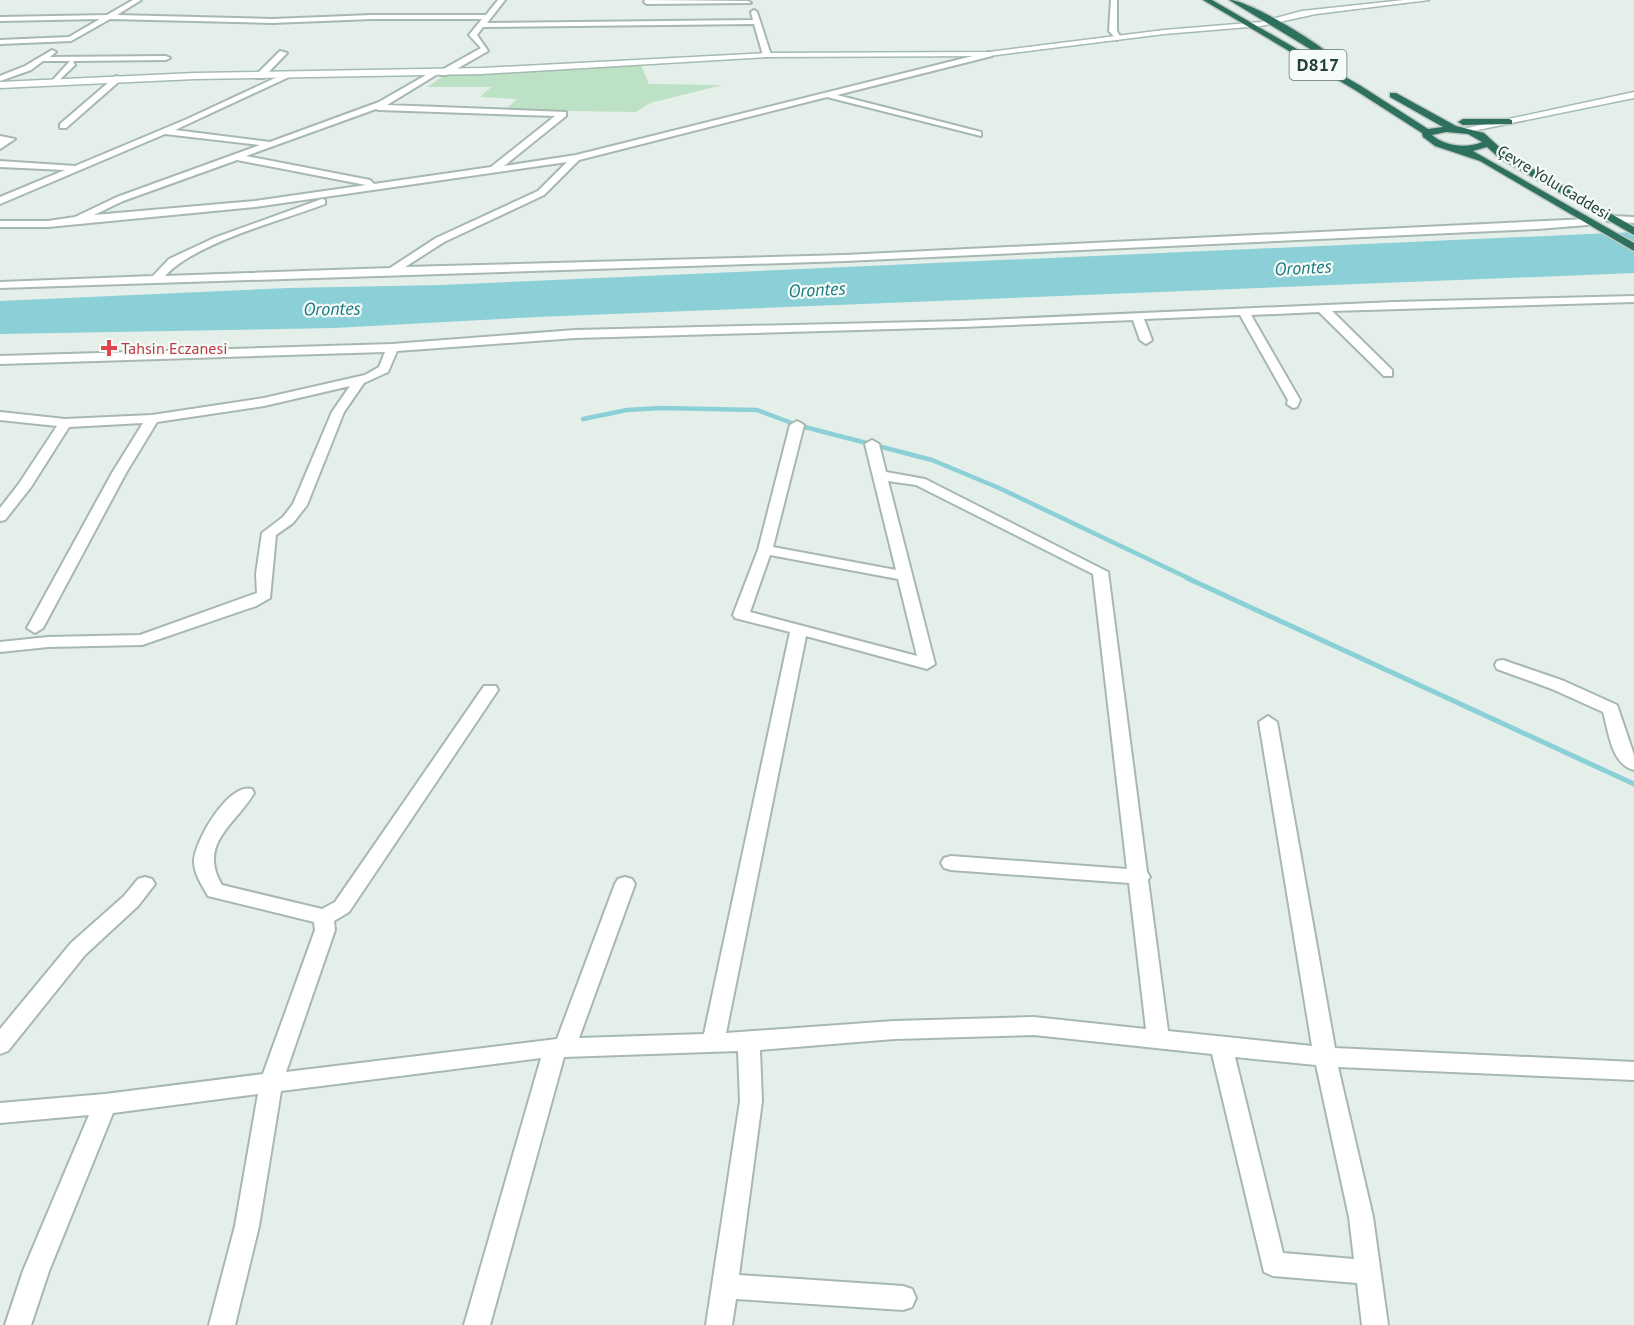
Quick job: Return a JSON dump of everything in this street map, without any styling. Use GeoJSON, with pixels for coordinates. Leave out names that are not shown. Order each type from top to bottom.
{"type":"FeatureCollection","features":[{"type":"Feature","properties":{"kind":"highway","name":"Çevre Yolu Caddesi"},"geometry":{"type":"LineString","coordinates":[[1207,0],[1358,88],[1428,133],[1428,138],[1432,141],[1455,147],[1484,159],[1634,248]]}},
{"type":"Feature","properties":{"kind":"highway","name":"D817"},"geometry":{"type":"LineString","coordinates":[[1233,0],[1261,14],[1337,62]]}},
{"type":"Feature","properties":{"kind":"highway","name":"Çevre Yolu Caddesi"},"geometry":{"type":"LineString","coordinates":[[1385,90],[1459,130],[1490,140],[1503,156],[1634,232]]}},
{"type":"Feature","properties":{"kind":"highway"},"geometry":{"type":"LineString","coordinates":[[1405,102],[1453,120],[1476,123],[1509,122]]}},
{"type":"Feature","properties":{"kind":"highway"},"geometry":{"type":"LineString","coordinates":[[1428,133],[1459,130]]}},
{"type":"Feature","properties":{"kind":"highway","name":"Çevre Yolu Caddesi"},"geometry":{"type":"LineString","coordinates":[[1455,147],[1473,148],[1490,140]]}},
{"type":"Feature","properties":{"kind":"street"},"geometry":{"type":"LineString","coordinates":[[0,79],[28,68],[71,39],[138,0]]}},
{"type":"Feature","properties":{"kind":"street"},"geometry":{"type":"LineString","coordinates":[[77,220],[120,199],[375,106],[414,87],[484,49],[473,39],[485,17],[502,0]]}},
{"type":"Feature","properties":{"kind":"street"},"geometry":{"type":"LineString","coordinates":[[649,0],[647,2],[747,1],[753,8],[767,55]]}},
{"type":"Feature","properties":{"kind":"street"},"geometry":{"type":"LineString","coordinates":[[1114,0],[1113,32],[1117,38]]}},
{"type":"Feature","properties":{"kind":"street"},"geometry":{"type":"LineString","coordinates":[[1164,32],[1231,16],[1313,13],[1420,0]]}},
{"type":"Feature","properties":{"kind":"street"},"geometry":{"type":"LineString","coordinates":[[0,85],[119,78],[438,73],[767,55],[989,54],[1164,32],[1274,22],[1313,13]]}},
{"type":"Feature","properties":{"kind":"street"},"geometry":{"type":"LineString","coordinates":[[0,19],[110,17],[272,21],[372,17],[485,17]]}},
{"type":"Feature","properties":{"kind":"street"},"geometry":{"type":"LineString","coordinates":[[481,25],[758,22]]}},
{"type":"Feature","properties":{"kind":"street"},"geometry":{"type":"LineString","coordinates":[[574,25],[578,36]]}},
{"type":"Feature","properties":{"kind":"street"},"geometry":{"type":"LineString","coordinates":[[0,42],[71,39]]}},
{"type":"Feature","properties":{"kind":"street"},"geometry":{"type":"LineString","coordinates":[[260,76],[283,53]]}},
{"type":"Feature","properties":{"kind":"street"},"geometry":{"type":"LineString","coordinates":[[0,224],[48,224],[255,204],[576,158],[989,54]]}},
{"type":"Feature","properties":{"kind":"street"},"geometry":{"type":"LineString","coordinates":[[43,58],[166,58]]}},
{"type":"Feature","properties":{"kind":"street"},"geometry":{"type":"LineString","coordinates":[[54,82],[72,63]]}},
{"type":"Feature","properties":{"kind":"street"},"geometry":{"type":"LineString","coordinates":[[0,201],[164,132],[286,75]]}},
{"type":"Feature","properties":{"kind":"street"},"geometry":{"type":"LineString","coordinates":[[63,126],[119,78]]}},
{"type":"Feature","properties":{"kind":"street"},"geometry":{"type":"LineString","coordinates":[[828,95],[978,134]]}},
{"type":"Feature","properties":{"kind":"street"},"geometry":{"type":"LineString","coordinates":[[1459,130],[1509,122],[1634,95]]}},
{"type":"Feature","properties":{"kind":"street"},"geometry":{"type":"LineString","coordinates":[[1544,125],[1634,105]]}},
{"type":"Feature","properties":{"kind":"street"},"geometry":{"type":"LineString","coordinates":[[375,106],[563,114],[492,170]]}},
{"type":"Feature","properties":{"kind":"street"},"geometry":{"type":"LineString","coordinates":[[164,132],[270,144]]}},
{"type":"Feature","properties":{"kind":"street"},"geometry":{"type":"LineString","coordinates":[[0,139],[10,139],[0,146]]}},
{"type":"Feature","properties":{"kind":"street"},"geometry":{"type":"LineString","coordinates":[[234,156],[380,185]]}},
{"type":"Feature","properties":{"kind":"street"},"geometry":{"type":"LineString","coordinates":[[392,271],[441,240],[541,194],[576,158]]}},
{"type":"Feature","properties":{"kind":"street"},"geometry":{"type":"LineString","coordinates":[[0,164],[76,168]]}},
{"type":"Feature","properties":{"kind":"street"},"geometry":{"type":"LineString","coordinates":[[156,279],[173,261],[218,240],[332,198],[334,193]]}},
{"type":"Feature","properties":{"kind":"street"},"geometry":{"type":"LineString","coordinates":[[1611,219],[1634,220]]}},
{"type":"Feature","properties":{"kind":"street"},"geometry":{"type":"LineString","coordinates":[[0,285],[845,258],[1591,224]]}},
{"type":"Feature","properties":{"kind":"street"},"geometry":{"type":"LineString","coordinates":[[0,360],[393,348],[575,334],[962,324],[1322,308],[1634,300]]}},
{"type":"Feature","properties":{"kind":"street"},"geometry":{"type":"LineString","coordinates":[[1322,308],[1388,373]]}},
{"type":"Feature","properties":{"kind":"street"},"geometry":{"type":"LineString","coordinates":[[1244,312],[1294,400],[1293,404]]}},
{"type":"Feature","properties":{"kind":"street"},"geometry":{"type":"LineString","coordinates":[[1137,316],[1146,340]]}},
{"type":"Feature","properties":{"kind":"street"},"geometry":{"type":"LineString","coordinates":[[0,416],[65,423],[152,419],[264,402],[360,380],[384,369],[393,348]]}},
{"type":"Feature","properties":{"kind":"street"},"geometry":{"type":"LineString","coordinates":[[0,647],[48,642],[142,640],[265,596],[264,574],[269,533],[288,520],[300,505],[338,412],[360,380]]}},
{"type":"Feature","properties":{"kind":"street"},"geometry":{"type":"LineString","coordinates":[[35,628],[119,473],[152,419]]}},
{"type":"Feature","properties":{"kind":"street"},"geometry":{"type":"LineString","coordinates":[[0,517],[24,487],[65,423]]}},
{"type":"Feature","properties":{"kind":"street"},"geometry":{"type":"LineString","coordinates":[[797,425],[765,550],[741,615],[927,664],[872,444]]}},
{"type":"Feature","properties":{"kind":"street"},"geometry":{"type":"LineString","coordinates":[[880,475],[920,482],[1100,572],[1140,877],[1158,1040]]}},
{"type":"Feature","properties":{"kind":"street"},"geometry":{"type":"LineString","coordinates":[[765,550],[905,576]]}},
{"type":"Feature","properties":{"kind":"street"},"geometry":{"type":"LineString","coordinates":[[712,1042],[799,629]]}},
{"type":"Feature","properties":{"kind":"street"},"geometry":{"type":"LineString","coordinates":[[1503,665],[1558,685],[1611,709],[1626,759],[1634,764]]}},
{"type":"Feature","properties":{"kind":"street"},"geometry":{"type":"LineString","coordinates":[[245,793],[214,827],[202,864],[206,880],[215,891],[324,917],[342,907],[490,690]]}},
{"type":"Feature","properties":{"kind":"street"},"geometry":{"type":"LineString","coordinates":[[1268,722],[1325,1057],[1361,1217],[1375,1325]]}},
{"type":"Feature","properties":{"kind":"street"},"geometry":{"type":"LineString","coordinates":[[951,863],[1140,877]]}},
{"type":"Feature","properties":{"kind":"street"},"geometry":{"type":"LineString","coordinates":[[0,1045],[78,949],[145,884]]}},
{"type":"Feature","properties":{"kind":"street"},"geometry":{"type":"LineString","coordinates":[[477,1325],[560,1047],[625,884]]}},
{"type":"Feature","properties":{"kind":"street"},"geometry":{"type":"LineString","coordinates":[[222,1325],[247,1226],[271,1083],[324,930],[324,917]]}},
{"type":"Feature","properties":{"kind":"street"},"geometry":{"type":"LineString","coordinates":[[0,1113],[105,1104],[560,1047],[749,1041],[894,1030],[1034,1026],[1325,1057],[1634,1071]]}},
{"type":"Feature","properties":{"kind":"street"},"geometry":{"type":"LineString","coordinates":[[719,1325],[751,1101],[749,1041]]}},
{"type":"Feature","properties":{"kind":"street"},"geometry":{"type":"LineString","coordinates":[[1221,1046],[1274,1264],[1368,1272]]}},
{"type":"Feature","properties":{"kind":"street"},"geometry":{"type":"LineString","coordinates":[[18,1325],[36,1270],[105,1104]]}},
{"type":"Feature","properties":{"kind":"street"},"geometry":{"type":"LineString","coordinates":[[724,1286],[903,1298]]}},
{"type":"Feature","properties":{"kind":"green space"},"geometry":{"type":"Polygon","coordinates":[[[641,65],[649,84],[722,85],[650,103],[636,112],[505,110],[517,99],[480,97],[491,87],[427,87],[445,75],[641,65]]]}},
{"type":"Feature","properties":{"kind":"water","name":"Orontes"},"geometry":{"type":"Polygon","coordinates":[[[1634,232],[1634,273],[537,317],[334,328],[0,334],[0,301],[288,288],[441,285],[1634,232]]]}},
{"type":"Feature","properties":{"kind":"waterway"},"geometry":{"type":"LineString","coordinates":[[583,419],[627,410],[661,408],[757,410],[797,425],[932,460],[999,488],[1190,579]]}},
{"type":"Feature","properties":{"kind":"waterway"},"geometry":{"type":"LineString","coordinates":[[1187,578],[1634,784]]}},
{"type":"Feature","properties":{"kind":"place","name":"Tahsin Eczanesi"},"geometry":{"type":"Point","coordinates":[109,348]}}]}
